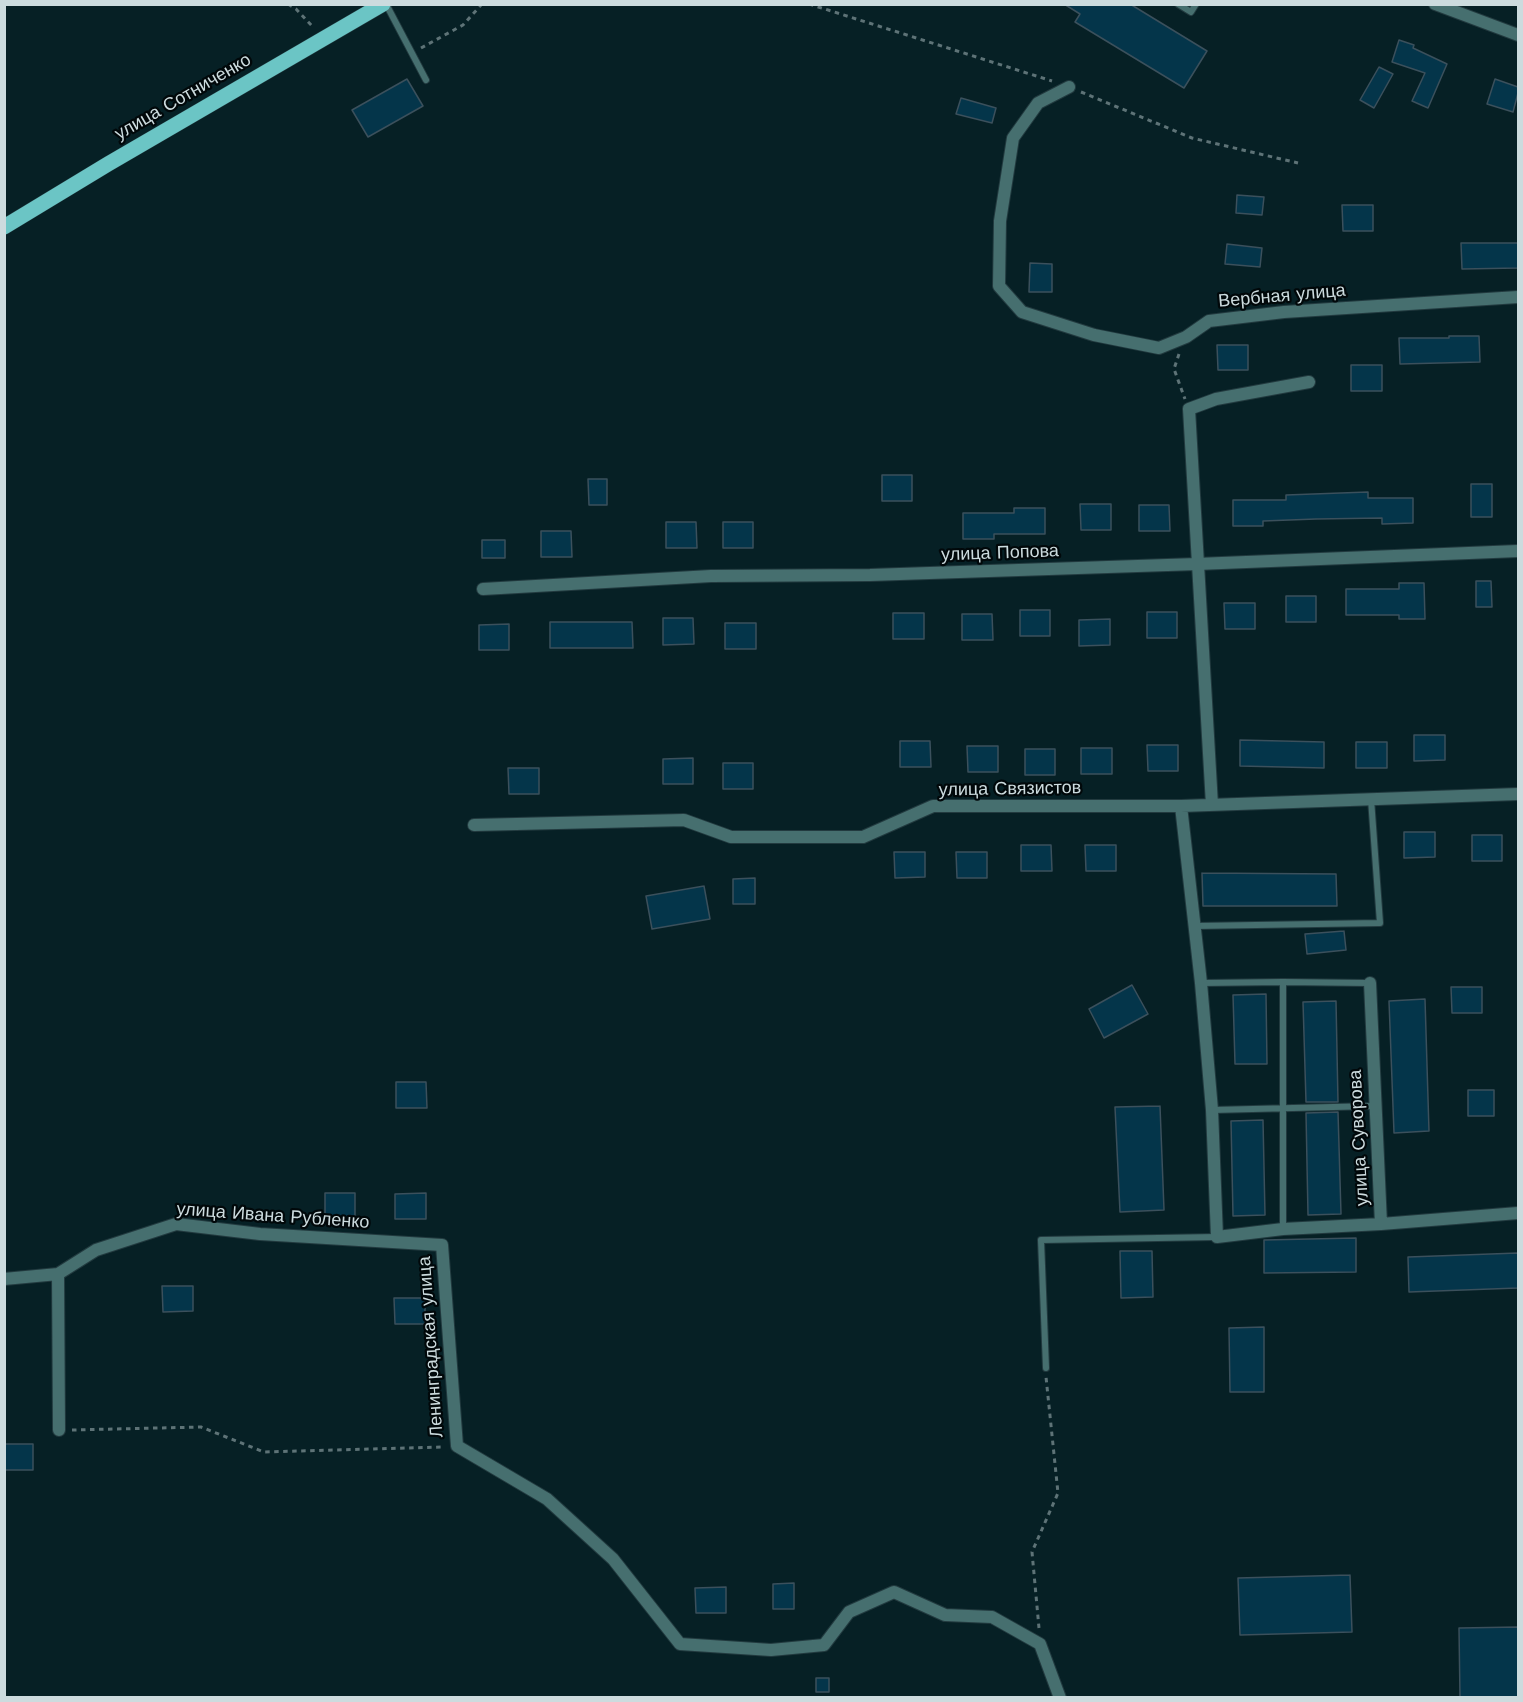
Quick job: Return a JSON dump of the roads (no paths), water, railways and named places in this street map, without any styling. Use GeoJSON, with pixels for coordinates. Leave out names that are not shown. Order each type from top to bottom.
{"type":"FeatureCollection","features":[{"type":"Feature","properties":{"kind":"main road","name":"улица Сотниченко"},"geometry":{"type":"LineString","coordinates":[[4,227],[322,38],[384,4]]}},
{"type":"Feature","properties":{"kind":"street"},"geometry":{"type":"LineString","coordinates":[[1435,4],[1518,35]]}},
{"type":"Feature","properties":{"kind":"street","name":"Вербная улица"},"geometry":{"type":"LineString","coordinates":[[1069,87],[1038,103],[1013,138],[1000,221],[999,286],[1022,312],[1094,335],[1159,348],[1186,337],[1209,321],[1284,312],[1518,297]]}},
{"type":"Feature","properties":{"kind":"street"},"geometry":{"type":"LineString","coordinates":[[1212,805],[1189,409],[1216,399],[1309,382]]}},
{"type":"Feature","properties":{"kind":"street","name":"улица Попова"},"geometry":{"type":"LineString","coordinates":[[483,589],[711,576],[870,575],[1518,551]]}},
{"type":"Feature","properties":{"kind":"street","name":"улица Связистов"},"geometry":{"type":"LineString","coordinates":[[474,825],[684,820],[731,837],[863,837],[933,806],[1181,806],[1518,794]]}},
{"type":"Feature","properties":{"kind":"street"},"geometry":{"type":"LineString","coordinates":[[1181,806],[1201,983],[1212,1110],[1217,1237],[1283,1229],[1381,1224]]}},
{"type":"Feature","properties":{"kind":"street","name":"улица Суворова"},"geometry":{"type":"LineString","coordinates":[[1370,983],[1381,1224],[1518,1213]]}},
{"type":"Feature","properties":{"kind":"street","name":"улица Ивана Рубленко"},"geometry":{"type":"LineString","coordinates":[[4,1279],[58,1274],[96,1250],[176,1224],[260,1234],[442,1245]]}},
{"type":"Feature","properties":{"kind":"street","name":"Ленинградская улица"},"geometry":{"type":"LineString","coordinates":[[442,1245],[457,1446],[547,1498],[613,1559],[680,1644],[771,1650],[824,1645],[849,1612],[894,1592],[945,1615],[992,1617],[1040,1644],[1060,1698]]}},
{"type":"Feature","properties":{"kind":"street"},"geometry":{"type":"LineString","coordinates":[[58,1274],[59,1430]]}},
{"type":"Feature","properties":{"kind":"lane"},"geometry":{"type":"LineString","coordinates":[[384,4],[426,80]]}},
{"type":"Feature","properties":{"kind":"lane"},"geometry":{"type":"LineString","coordinates":[[1178,4],[1191,12],[1196,4]]}},
{"type":"Feature","properties":{"kind":"lane"},"geometry":{"type":"LineString","coordinates":[[1193,926],[1380,923],[1371,799]]}},
{"type":"Feature","properties":{"kind":"lane"},"geometry":{"type":"LineString","coordinates":[[1282,982],[1283,1229]]}},
{"type":"Feature","properties":{"kind":"lane"},"geometry":{"type":"LineString","coordinates":[[1201,983],[1370,983]]}},
{"type":"Feature","properties":{"kind":"lane"},"geometry":{"type":"LineString","coordinates":[[1212,1110],[1374,1106]]}},
{"type":"Feature","properties":{"kind":"lane"},"geometry":{"type":"LineString","coordinates":[[1046,1368],[1041,1240],[1217,1237]]}}]}
